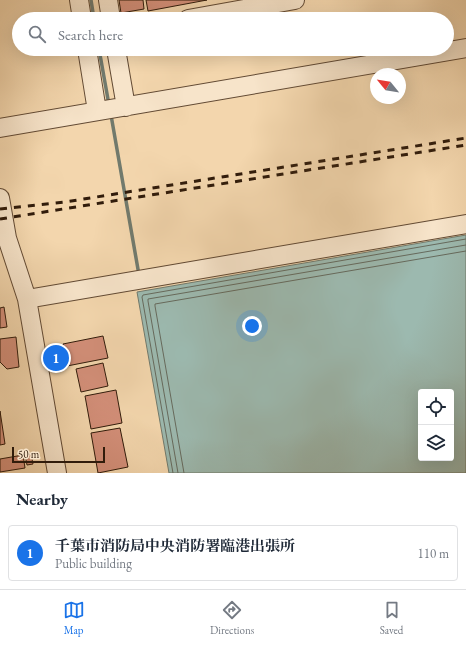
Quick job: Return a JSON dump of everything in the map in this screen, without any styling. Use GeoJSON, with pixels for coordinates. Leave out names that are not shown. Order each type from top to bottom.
{"type":"FeatureCollection","features":[{"type":"Feature","properties":{"kind":"street"},"geometry":{"type":"LineString","coordinates":[[78,0],[81,12]]}},
{"type":"Feature","properties":{"kind":"street"},"geometry":{"type":"LineString","coordinates":[[108,0],[110,12]]}},
{"type":"Feature","properties":{"kind":"street"},"geometry":{"type":"LineString","coordinates":[[227,12],[295,0]]}},
{"type":"Feature","properties":{"kind":"street"},"geometry":{"type":"LineString","coordinates":[[454,50],[466,48]]}},
{"type":"Feature","properties":{"kind":"street"},"geometry":{"type":"LineString","coordinates":[[90,56],[111,109]]}},
{"type":"Feature","properties":{"kind":"street"},"geometry":{"type":"LineString","coordinates":[[111,109],[115,56]]}},
{"type":"Feature","properties":{"kind":"street"},"geometry":{"type":"LineString","coordinates":[[0,128],[419,56]]}},
{"type":"Feature","properties":{"kind":"street"},"geometry":{"type":"LineString","coordinates":[[0,198],[4,238],[27,299],[57,473]]}},
{"type":"Feature","properties":{"kind":"street"},"geometry":{"type":"LineString","coordinates":[[27,299],[466,224]]}},
{"type":"Feature","properties":{"kind":"water"},"geometry":{"type":"Polygon","coordinates":[[[466,235],[466,473],[169,473],[137,292],[466,235]]]}},
{"type":"Feature","properties":{"kind":"building"},"geometry":{"type":"Polygon","coordinates":[[[119,0],[143,0],[144,9],[121,12],[119,0]]]}},
{"type":"Feature","properties":{"kind":"building"},"geometry":{"type":"Polygon","coordinates":[[[146,0],[207,0],[148,11],[146,0]]]}},
{"type":"Feature","properties":{"kind":"building"},"geometry":{"type":"Polygon","coordinates":[[[4,307],[7,327],[0,328],[0,308],[4,307]]]}},
{"type":"Feature","properties":{"kind":"building"},"geometry":{"type":"Polygon","coordinates":[[[103,336],[108,358],[67,366],[63,344],[103,336]]]}},
{"type":"Feature","properties":{"kind":"building"},"geometry":{"type":"Polygon","coordinates":[[[16,337],[19,367],[7,369],[0,362],[0,339],[16,337]]]}},
{"type":"Feature","properties":{"kind":"building"},"geometry":{"type":"Polygon","coordinates":[[[103,363],[108,386],[81,392],[76,369],[103,363]]]}},
{"type":"Feature","properties":{"kind":"building"},"geometry":{"type":"Polygon","coordinates":[[[116,390],[122,423],[91,429],[85,396],[116,390]]]}},
{"type":"Feature","properties":{"kind":"building"},"geometry":{"type":"Polygon","coordinates":[[[0,411],[5,444],[0,445],[0,411]]]}},
{"type":"Feature","properties":{"kind":"building"},"geometry":{"type":"Polygon","coordinates":[[[120,428],[128,467],[98,473],[91,433],[120,428]]]}},
{"type":"Feature","properties":{"kind":"building"},"geometry":{"type":"Polygon","coordinates":[[[31,454],[33,464],[27,465],[25,455],[31,454]]]}},
{"type":"Feature","properties":{"kind":"building"},"geometry":{"type":"Polygon","coordinates":[[[23,455],[25,468],[0,472],[0,459],[23,455]]]}},
{"type":"Feature","properties":{"kind":"waterway"},"geometry":{"type":"LineString","coordinates":[[91,0],[93,12]]}},
{"type":"Feature","properties":{"kind":"waterway"},"geometry":{"type":"LineString","coordinates":[[100,56],[109,105]]}},
{"type":"Feature","properties":{"kind":"waterway"},"geometry":{"type":"LineString","coordinates":[[111,115],[139,275]]}},
{"type":"Feature","properties":{"kind":"railway"},"geometry":{"type":"LineString","coordinates":[[0,209],[65,202],[466,138]]}},
{"type":"Feature","properties":{"kind":"railway"},"geometry":{"type":"LineString","coordinates":[[0,219],[466,145]]}},
{"type":"Feature","properties":{"kind":"place","name":"千葉市消防局中央消防署臨港出張所"},"geometry":{"type":"Point","coordinates":[56,358]}}]}
